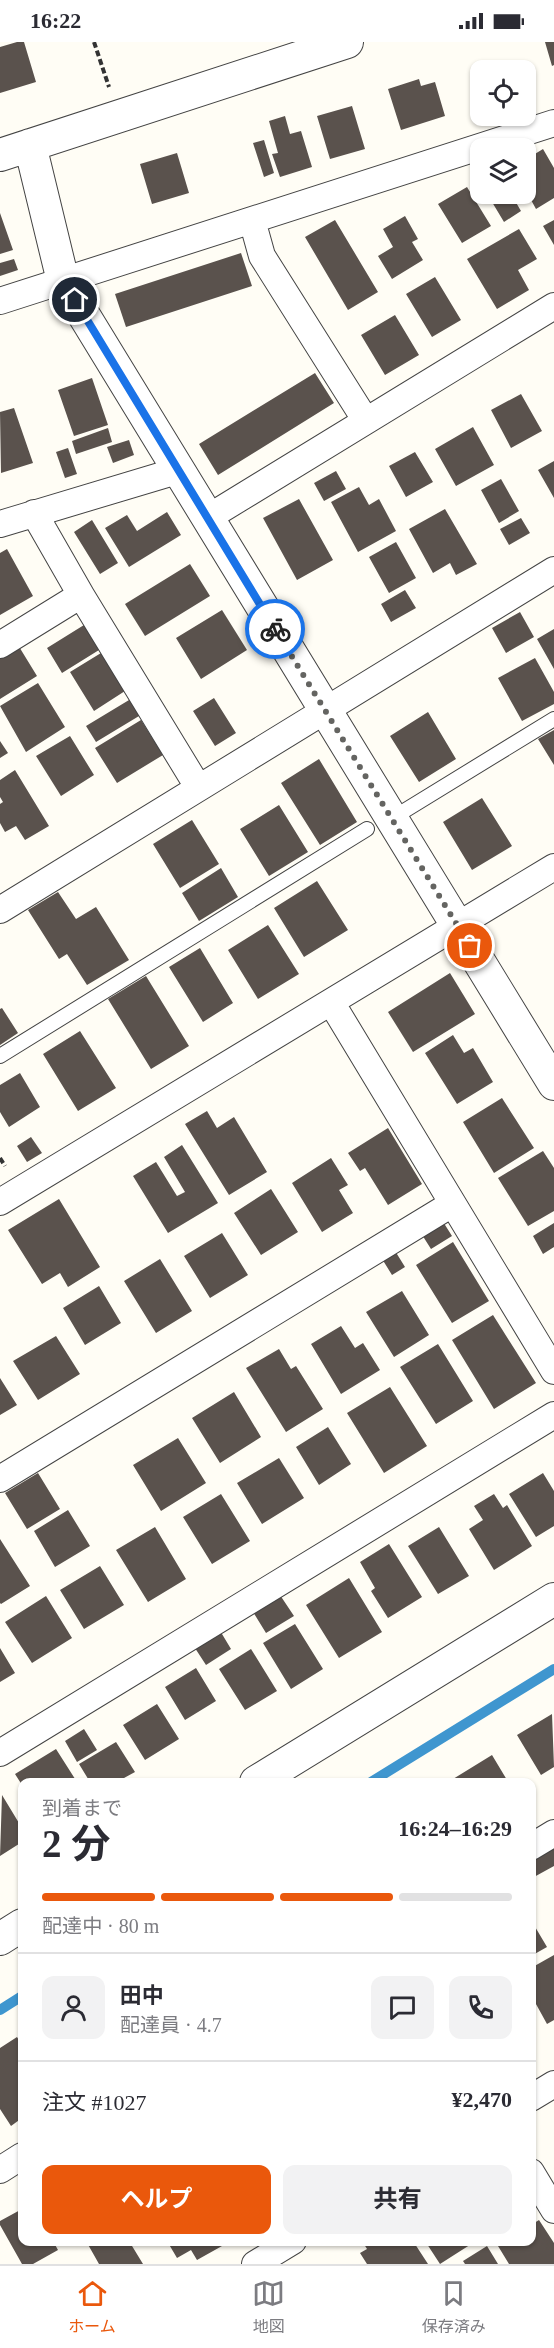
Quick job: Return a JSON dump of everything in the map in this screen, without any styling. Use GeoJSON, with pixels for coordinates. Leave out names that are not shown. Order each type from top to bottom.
{"type":"FeatureCollection","features":[{"type":"Feature","properties":{"kind":"street"},"geometry":{"type":"LineString","coordinates":[[0,155],[347,42]]}},
{"type":"Feature","properties":{"kind":"street"},"geometry":{"type":"LineString","coordinates":[[0,301],[554,123]]}},
{"type":"Feature","properties":{"kind":"street"},"geometry":{"type":"LineString","coordinates":[[30,145],[63,281],[209,517],[324,710],[379,824],[458,927],[554,1084]]}},
{"type":"Feature","properties":{"kind":"street"},"geometry":{"type":"LineString","coordinates":[[252,220],[262,256],[366,421]]}},
{"type":"Feature","properties":{"kind":"street"},"geometry":{"type":"LineString","coordinates":[[209,517],[554,306]]}},
{"type":"Feature","properties":{"kind":"street"},"geometry":{"type":"LineString","coordinates":[[0,525],[180,470]]}},
{"type":"Feature","properties":{"kind":"street"},"geometry":{"type":"LineString","coordinates":[[34,513],[198,787]]}},
{"type":"Feature","properties":{"kind":"street"},"geometry":{"type":"LineString","coordinates":[[0,910],[554,570]]}},
{"type":"Feature","properties":{"kind":"street"},"geometry":{"type":"LineString","coordinates":[[0,645],[81,595]]}},
{"type":"Feature","properties":{"kind":"street"},"geometry":{"type":"LineString","coordinates":[[0,1202],[554,867]]}},
{"type":"Feature","properties":{"kind":"street"},"geometry":{"type":"LineString","coordinates":[[331,1002],[554,1371]]}},
{"type":"Feature","properties":{"kind":"street"},"geometry":{"type":"LineString","coordinates":[[0,1479],[452,1203]]}},
{"type":"Feature","properties":{"kind":"street"},"geometry":{"type":"LineString","coordinates":[[0,1753],[554,1415]]}},
{"type":"Feature","properties":{"kind":"street"},"geometry":{"type":"LineString","coordinates":[[263,1778],[554,1599]]}},
{"type":"Feature","properties":{"kind":"street"},"geometry":{"type":"LineString","coordinates":[[536,1844],[554,1833]]}},
{"type":"Feature","properties":{"kind":"street"},"geometry":{"type":"LineString","coordinates":[[0,1939],[18,1928]]}},
{"type":"Feature","properties":{"kind":"street"},"geometry":{"type":"LineString","coordinates":[[536,2095],[554,2084]]}},
{"type":"Feature","properties":{"kind":"street"},"geometry":{"type":"LineString","coordinates":[[0,2170],[18,2159]]}},
{"type":"Feature","properties":{"kind":"street"},"geometry":{"type":"LineString","coordinates":[[536,2180],[554,2210]]}},
{"type":"Feature","properties":{"kind":"street"},"geometry":{"type":"LineString","coordinates":[[255,2264],[285,2246]]}},
{"type":"Feature","properties":{"kind":"lane"},"geometry":{"type":"LineString","coordinates":[[0,1056],[554,719]]}},
{"type":"Feature","properties":{"kind":"path"},"geometry":{"type":"LineString","coordinates":[[94,42],[109,88]]}},
{"type":"Feature","properties":{"kind":"building"},"geometry":{"type":"Polygon","coordinates":[[[24,42],[36,82],[0,93],[0,47],[24,42]]]}},
{"type":"Feature","properties":{"kind":"building"},"geometry":{"type":"Polygon","coordinates":[[[545,42],[554,42],[554,65],[552,66],[545,42]]]}},
{"type":"Feature","properties":{"kind":"building"},"geometry":{"type":"Polygon","coordinates":[[[419,79],[421,86],[435,82],[445,116],[401,130],[388,89],[419,79]]]}},
{"type":"Feature","properties":{"kind":"building"},"geometry":{"type":"Polygon","coordinates":[[[352,106],[365,149],[330,159],[317,116],[352,106]]]}},
{"type":"Feature","properties":{"kind":"building"},"geometry":{"type":"Polygon","coordinates":[[[285,116],[290,134],[301,131],[312,167],[280,177],[272,154],[278,153],[269,121],[285,116]]]}},
{"type":"Feature","properties":{"kind":"building"},"geometry":{"type":"Polygon","coordinates":[[[264,140],[274,173],[264,177],[253,143],[264,140]]]}},
{"type":"Feature","properties":{"kind":"building"},"geometry":{"type":"Polygon","coordinates":[[[543,149],[554,168],[554,198],[536,209],[533,204],[536,204],[536,153],[543,149]]]}},
{"type":"Feature","properties":{"kind":"building"},"geometry":{"type":"Polygon","coordinates":[[[177,153],[189,193],[152,204],[140,164],[177,153]]]}},
{"type":"Feature","properties":{"kind":"building"},"geometry":{"type":"Polygon","coordinates":[[[467,187],[470,192],[470,204],[477,204],[491,226],[462,243],[438,204],[467,187]]]}},
{"type":"Feature","properties":{"kind":"building"},"geometry":{"type":"Polygon","coordinates":[[[493,204],[517,204],[521,211],[504,222],[493,204]]]}},
{"type":"Feature","properties":{"kind":"building"},"geometry":{"type":"Polygon","coordinates":[[[0,213],[13,250],[0,254],[0,213]]]}},
{"type":"Feature","properties":{"kind":"building"},"geometry":{"type":"Polygon","coordinates":[[[405,216],[418,239],[412,242],[423,260],[392,279],[378,256],[393,247],[383,229],[405,216]]]}},
{"type":"Feature","properties":{"kind":"building"},"geometry":{"type":"Polygon","coordinates":[[[335,220],[378,292],[348,310],[305,237],[335,220]]]}},
{"type":"Feature","properties":{"kind":"building"},"geometry":{"type":"Polygon","coordinates":[[[554,220],[554,245],[543,226],[554,220]]]}},
{"type":"Feature","properties":{"kind":"building"},"geometry":{"type":"Polygon","coordinates":[[[519,229],[537,259],[518,270],[529,290],[497,309],[467,259],[519,229]]]}},
{"type":"Feature","properties":{"kind":"building"},"geometry":{"type":"Polygon","coordinates":[[[241,253],[252,286],[126,327],[115,294],[241,253]]]}},
{"type":"Feature","properties":{"kind":"building"},"geometry":{"type":"Polygon","coordinates":[[[14,259],[18,270],[0,276],[0,263],[14,259]]]}},
{"type":"Feature","properties":{"kind":"building"},"geometry":{"type":"Polygon","coordinates":[[[435,277],[461,320],[432,337],[406,294],[435,277]]]}},
{"type":"Feature","properties":{"kind":"building"},"geometry":{"type":"Polygon","coordinates":[[[395,315],[419,355],[385,375],[361,335],[395,315]]]}},
{"type":"Feature","properties":{"kind":"building"},"geometry":{"type":"Polygon","coordinates":[[[315,373],[334,403],[218,475],[199,444],[315,373]]]}},
{"type":"Feature","properties":{"kind":"building"},"geometry":{"type":"Polygon","coordinates":[[[92,378],[108,425],[74,436],[58,390],[92,378]]]}},
{"type":"Feature","properties":{"kind":"building"},"geometry":{"type":"Polygon","coordinates":[[[521,394],[542,431],[511,448],[491,410],[521,394]]]}},
{"type":"Feature","properties":{"kind":"building"},"geometry":{"type":"Polygon","coordinates":[[[14,408],[33,463],[1,473],[0,412],[14,408]]]}},
{"type":"Feature","properties":{"kind":"building"},"geometry":{"type":"Polygon","coordinates":[[[473,427],[494,465],[456,486],[435,449],[473,427]]]}},
{"type":"Feature","properties":{"kind":"building"},"geometry":{"type":"Polygon","coordinates":[[[108,428],[112,442],[76,454],[72,441],[108,428]]]}},
{"type":"Feature","properties":{"kind":"building"},"geometry":{"type":"Polygon","coordinates":[[[129,440],[134,455],[113,463],[107,447],[129,440]]]}},
{"type":"Feature","properties":{"kind":"building"},"geometry":{"type":"Polygon","coordinates":[[[68,448],[77,474],[65,478],[56,452],[68,448]]]}},
{"type":"Feature","properties":{"kind":"building"},"geometry":{"type":"Polygon","coordinates":[[[415,452],[433,482],[406,497],[389,466],[415,452]]]}},
{"type":"Feature","properties":{"kind":"building"},"geometry":{"type":"Polygon","coordinates":[[[554,461],[554,498],[538,470],[554,461]]]}},
{"type":"Feature","properties":{"kind":"building"},"geometry":{"type":"Polygon","coordinates":[[[336,471],[346,489],[324,501],[314,483],[336,471]]]}},
{"type":"Feature","properties":{"kind":"building"},"geometry":{"type":"Polygon","coordinates":[[[501,479],[519,511],[499,523],[481,490],[501,479]]]}},
{"type":"Feature","properties":{"kind":"building"},"geometry":{"type":"Polygon","coordinates":[[[359,487],[369,505],[379,499],[396,531],[358,552],[331,502],[359,487]]]}},
{"type":"Feature","properties":{"kind":"building"},"geometry":{"type":"Polygon","coordinates":[[[299,499],[333,560],[297,580],[263,518],[299,499]]]}},
{"type":"Feature","properties":{"kind":"building"},"geometry":{"type":"Polygon","coordinates":[[[445,509],[477,564],[456,575],[450,563],[433,573],[409,529],[445,509]]]}},
{"type":"Feature","properties":{"kind":"building"},"geometry":{"type":"Polygon","coordinates":[[[167,512],[181,535],[129,567],[105,528],[127,515],[137,531],[167,512]]]}},
{"type":"Feature","properties":{"kind":"building"},"geometry":{"type":"Polygon","coordinates":[[[521,518],[530,533],[509,545],[500,529],[521,518]]]}},
{"type":"Feature","properties":{"kind":"building"},"geometry":{"type":"Polygon","coordinates":[[[92,520],[118,563],[100,574],[74,532],[92,520]]]}},
{"type":"Feature","properties":{"kind":"building"},"geometry":{"type":"Polygon","coordinates":[[[396,542],[416,578],[389,593],[369,557],[396,542]]]}},
{"type":"Feature","properties":{"kind":"building"},"geometry":{"type":"Polygon","coordinates":[[[7,549],[33,596],[0,615],[0,553],[7,549]]]}},
{"type":"Feature","properties":{"kind":"building"},"geometry":{"type":"Polygon","coordinates":[[[190,564],[210,596],[145,636],[125,604],[190,564]]]}},
{"type":"Feature","properties":{"kind":"building"},"geometry":{"type":"Polygon","coordinates":[[[405,590],[416,608],[391,622],[381,604],[405,590]]]}},
{"type":"Feature","properties":{"kind":"building"},"geometry":{"type":"Polygon","coordinates":[[[222,610],[247,650],[201,679],[176,638],[222,610]]]}},
{"type":"Feature","properties":{"kind":"building"},"geometry":{"type":"Polygon","coordinates":[[[520,612],[534,637],[506,653],[492,628],[520,612]]]}},
{"type":"Feature","properties":{"kind":"building"},"geometry":{"type":"Polygon","coordinates":[[[84,625],[99,650],[62,673],[47,648],[84,625]]]}},
{"type":"Feature","properties":{"kind":"building"},"geometry":{"type":"Polygon","coordinates":[[[554,629],[554,669],[537,639],[554,629]]]}},
{"type":"Feature","properties":{"kind":"building"},"geometry":{"type":"Polygon","coordinates":[[[18,645],[37,676],[0,699],[0,656],[18,645]]]}},
{"type":"Feature","properties":{"kind":"building"},"geometry":{"type":"Polygon","coordinates":[[[101,653],[125,691],[94,711],[70,672],[101,653]]]}},
{"type":"Feature","properties":{"kind":"building"},"geometry":{"type":"Polygon","coordinates":[[[535,658],[554,692],[554,704],[522,721],[498,678],[535,658]]]}},
{"type":"Feature","properties":{"kind":"building"},"geometry":{"type":"Polygon","coordinates":[[[38,683],[65,727],[26,752],[0,706],[38,683]]]}},
{"type":"Feature","properties":{"kind":"building"},"geometry":{"type":"Polygon","coordinates":[[[134,697],[144,713],[96,742],[86,726],[134,697]]]}},
{"type":"Feature","properties":{"kind":"building"},"geometry":{"type":"Polygon","coordinates":[[[214,698],[236,733],[215,746],[193,711],[214,698]]]}},
{"type":"Feature","properties":{"kind":"building"},"geometry":{"type":"Polygon","coordinates":[[[428,712],[456,759],[419,782],[390,736],[428,712]]]}},
{"type":"Feature","properties":{"kind":"building"},"geometry":{"type":"Polygon","coordinates":[[[141,720],[163,755],[117,783],[95,748],[141,720]]]}},
{"type":"Feature","properties":{"kind":"building"},"geometry":{"type":"Polygon","coordinates":[[[554,730],[554,765],[538,739],[554,730]]]}},
{"type":"Feature","properties":{"kind":"building"},"geometry":{"type":"Polygon","coordinates":[[[70,736],[94,775],[61,796],[36,756],[70,736]]]}},
{"type":"Feature","properties":{"kind":"building"},"geometry":{"type":"Polygon","coordinates":[[[0,741],[8,753],[0,758],[0,741]]]}},
{"type":"Feature","properties":{"kind":"building"},"geometry":{"type":"Polygon","coordinates":[[[319,759],[357,822],[320,845],[281,783],[319,759]]]}},
{"type":"Feature","properties":{"kind":"building"},"geometry":{"type":"Polygon","coordinates":[[[15,770],[49,826],[25,840],[16,826],[5,832],[0,823],[0,804],[3,802],[0,797],[0,780],[15,770]]]}},
{"type":"Feature","properties":{"kind":"building"},"geometry":{"type":"Polygon","coordinates":[[[482,798],[512,846],[472,870],[443,822],[482,798]]]}},
{"type":"Feature","properties":{"kind":"building"},"geometry":{"type":"Polygon","coordinates":[[[279,805],[308,852],[269,876],[240,829],[279,805]]]}},
{"type":"Feature","properties":{"kind":"building"},"geometry":{"type":"Polygon","coordinates":[[[192,820],[219,864],[180,888],[153,844],[192,820]]]}},
{"type":"Feature","properties":{"kind":"building"},"geometry":{"type":"Polygon","coordinates":[[[221,868],[238,897],[199,921],[182,893],[221,868]]]}},
{"type":"Feature","properties":{"kind":"building"},"geometry":{"type":"Polygon","coordinates":[[[317,881],[348,930],[304,957],[274,908],[317,881]]]}},
{"type":"Feature","properties":{"kind":"building"},"geometry":{"type":"Polygon","coordinates":[[[58,892],[76,919],[96,907],[129,960],[87,985],[67,954],[59,959],[28,910],[58,892]]]}},
{"type":"Feature","properties":{"kind":"building"},"geometry":{"type":"Polygon","coordinates":[[[268,925],[299,974],[258,999],[228,950],[268,925]]]}},
{"type":"Feature","properties":{"kind":"building"},"geometry":{"type":"Polygon","coordinates":[[[200,948],[233,1003],[203,1022],[169,967],[200,948]]]}},
{"type":"Feature","properties":{"kind":"building"},"geometry":{"type":"Polygon","coordinates":[[[450,973],[475,1014],[413,1052],[388,1012],[450,973]]]}},
{"type":"Feature","properties":{"kind":"building"},"geometry":{"type":"Polygon","coordinates":[[[146,976],[189,1046],[151,1069],[108,999],[146,976]]]}},
{"type":"Feature","properties":{"kind":"building"},"geometry":{"type":"Polygon","coordinates":[[[2,1008],[18,1033],[0,1045],[0,1009],[2,1008]]]}},
{"type":"Feature","properties":{"kind":"building"},"geometry":{"type":"Polygon","coordinates":[[[80,1031],[116,1088],[78,1111],[43,1054],[80,1031]]]}},
{"type":"Feature","properties":{"kind":"building"},"geometry":{"type":"Polygon","coordinates":[[[453,1035],[464,1053],[473,1048],[493,1082],[457,1104],[425,1053],[453,1035]]]}},
{"type":"Feature","properties":{"kind":"building"},"geometry":{"type":"Polygon","coordinates":[[[20,1073],[40,1107],[9,1127],[0,1112],[0,1085],[20,1073]]]}},
{"type":"Feature","properties":{"kind":"building"},"geometry":{"type":"Polygon","coordinates":[[[502,1098],[534,1148],[494,1173],[463,1122],[502,1098]]]}},
{"type":"Feature","properties":{"kind":"building"},"geometry":{"type":"Polygon","coordinates":[[[207,1111],[217,1128],[234,1117],[267,1172],[229,1195],[185,1124],[207,1111]]]}},
{"type":"Feature","properties":{"kind":"building"},"geometry":{"type":"Polygon","coordinates":[[[388,1128],[422,1184],[388,1205],[365,1168],[360,1171],[348,1153],[388,1128]]]}},
{"type":"Feature","properties":{"kind":"building"},"geometry":{"type":"Polygon","coordinates":[[[31,1137],[42,1153],[27,1162],[17,1146],[31,1137]]]}},
{"type":"Feature","properties":{"kind":"building"},"geometry":{"type":"Polygon","coordinates":[[[182,1145],[218,1203],[168,1233],[133,1176],[156,1162],[177,1196],[185,1192],[164,1157],[182,1145]]]}},
{"type":"Feature","properties":{"kind":"building"},"geometry":{"type":"Polygon","coordinates":[[[543,1151],[554,1168],[554,1211],[528,1226],[498,1178],[543,1151]]]}},
{"type":"Feature","properties":{"kind":"building"},"geometry":{"type":"Polygon","coordinates":[[[331,1158],[348,1185],[339,1190],[353,1213],[322,1232],[292,1183],[331,1158]]]}},
{"type":"Feature","properties":{"kind":"building"},"geometry":{"type":"Polygon","coordinates":[[[271,1189],[298,1232],[261,1255],[234,1213],[271,1189]]]}},
{"type":"Feature","properties":{"kind":"building"},"geometry":{"type":"Polygon","coordinates":[[[59,1199],[100,1267],[68,1287],[60,1273],[42,1284],[8,1230],[59,1199]]]}},
{"type":"Feature","properties":{"kind":"building"},"geometry":{"type":"Polygon","coordinates":[[[440,1217],[452,1236],[431,1249],[419,1230],[440,1217]]]}},
{"type":"Feature","properties":{"kind":"building"},"geometry":{"type":"Polygon","coordinates":[[[554,1223],[554,1247],[543,1254],[533,1236],[554,1223]]]}},
{"type":"Feature","properties":{"kind":"building"},"geometry":{"type":"Polygon","coordinates":[[[222,1233],[248,1275],[210,1298],[184,1256],[222,1233]]]}},
{"type":"Feature","properties":{"kind":"building"},"geometry":{"type":"Polygon","coordinates":[[[453,1242],[489,1301],[452,1323],[416,1265],[453,1242]]]}},
{"type":"Feature","properties":{"kind":"building"},"geometry":{"type":"Polygon","coordinates":[[[392,1246],[405,1267],[392,1275],[379,1254],[392,1246]]]}},
{"type":"Feature","properties":{"kind":"building"},"geometry":{"type":"Polygon","coordinates":[[[160,1259],[192,1311],[156,1333],[124,1281],[160,1259]]]}},
{"type":"Feature","properties":{"kind":"building"},"geometry":{"type":"Polygon","coordinates":[[[99,1286],[121,1323],[85,1345],[63,1308],[99,1286]]]}},
{"type":"Feature","properties":{"kind":"building"},"geometry":{"type":"Polygon","coordinates":[[[402,1291],[429,1335],[394,1357],[366,1312],[402,1291]]]}},
{"type":"Feature","properties":{"kind":"building"},"geometry":{"type":"Polygon","coordinates":[[[493,1315],[536,1383],[494,1409],[452,1340],[493,1315]]]}},
{"type":"Feature","properties":{"kind":"building"},"geometry":{"type":"Polygon","coordinates":[[[341,1326],[355,1348],[363,1343],[380,1370],[341,1394],[311,1344],[341,1326]]]}},
{"type":"Feature","properties":{"kind":"building"},"geometry":{"type":"Polygon","coordinates":[[[56,1336],[80,1374],[38,1400],[13,1361],[56,1336]]]}},
{"type":"Feature","properties":{"kind":"building"},"geometry":{"type":"Polygon","coordinates":[[[438,1344],[473,1401],[436,1424],[400,1367],[438,1344]]]}},
{"type":"Feature","properties":{"kind":"building"},"geometry":{"type":"Polygon","coordinates":[[[279,1349],[291,1369],[296,1366],[323,1409],[286,1432],[246,1368],[279,1349]]]}},
{"type":"Feature","properties":{"kind":"building"},"geometry":{"type":"Polygon","coordinates":[[[0,1378],[17,1405],[0,1415],[0,1378]]]}},
{"type":"Feature","properties":{"kind":"building"},"geometry":{"type":"Polygon","coordinates":[[[390,1387],[427,1446],[384,1473],[347,1413],[390,1387]]]}},
{"type":"Feature","properties":{"kind":"building"},"geometry":{"type":"Polygon","coordinates":[[[234,1392],[261,1437],[220,1463],[192,1418],[234,1392]]]}},
{"type":"Feature","properties":{"kind":"building"},"geometry":{"type":"Polygon","coordinates":[[[328,1427],[351,1464],[319,1485],[296,1447],[328,1427]]]}},
{"type":"Feature","properties":{"kind":"building"},"geometry":{"type":"Polygon","coordinates":[[[178,1438],[206,1483],[161,1511],[133,1465],[178,1438]]]}},
{"type":"Feature","properties":{"kind":"building"},"geometry":{"type":"Polygon","coordinates":[[[279,1458],[304,1498],[262,1524],[237,1483],[279,1458]]]}},
{"type":"Feature","properties":{"kind":"building"},"geometry":{"type":"Polygon","coordinates":[[[38,1473],[60,1509],[27,1529],[5,1493],[38,1473]]]}},
{"type":"Feature","properties":{"kind":"building"},"geometry":{"type":"Polygon","coordinates":[[[543,1473],[554,1491],[554,1526],[536,1537],[509,1494],[543,1473]]]}},
{"type":"Feature","properties":{"kind":"building"},"geometry":{"type":"Polygon","coordinates":[[[221,1494],[250,1541],[212,1564],[183,1517],[221,1494]]]}},
{"type":"Feature","properties":{"kind":"building"},"geometry":{"type":"Polygon","coordinates":[[[494,1494],[503,1508],[507,1505],[532,1546],[494,1570],[469,1529],[483,1520],[474,1506],[494,1494]]]}},
{"type":"Feature","properties":{"kind":"building"},"geometry":{"type":"Polygon","coordinates":[[[68,1510],[90,1546],[55,1567],[34,1531],[68,1510]]]}},
{"type":"Feature","properties":{"kind":"building"},"geometry":{"type":"Polygon","coordinates":[[[155,1527],[186,1579],[148,1602],[116,1550],[155,1527]]]}},
{"type":"Feature","properties":{"kind":"building"},"geometry":{"type":"Polygon","coordinates":[[[439,1527],[469,1576],[438,1594],[408,1546],[439,1527]]]}},
{"type":"Feature","properties":{"kind":"building"},"geometry":{"type":"Polygon","coordinates":[[[0,1539],[30,1586],[1,1604],[0,1603],[0,1539]]]}},
{"type":"Feature","properties":{"kind":"building"},"geometry":{"type":"Polygon","coordinates":[[[389,1544],[422,1597],[388,1618],[371,1591],[375,1588],[360,1562],[389,1544]]]}},
{"type":"Feature","properties":{"kind":"building"},"geometry":{"type":"Polygon","coordinates":[[[100,1566],[124,1605],[84,1629],[60,1590],[100,1566]]]}},
{"type":"Feature","properties":{"kind":"building"},"geometry":{"type":"Polygon","coordinates":[[[349,1578],[382,1632],[339,1658],[306,1605],[349,1578]]]}},
{"type":"Feature","properties":{"kind":"building"},"geometry":{"type":"Polygon","coordinates":[[[280,1595],[294,1616],[266,1633],[253,1612],[280,1595]]]}},
{"type":"Feature","properties":{"kind":"building"},"geometry":{"type":"Polygon","coordinates":[[[46,1596],[72,1638],[32,1663],[5,1622],[46,1596]]]}},
{"type":"Feature","properties":{"kind":"building"},"geometry":{"type":"Polygon","coordinates":[[[295,1624],[323,1669],[291,1689],[263,1643],[295,1624]]]}},
{"type":"Feature","properties":{"kind":"building"},"geometry":{"type":"Polygon","coordinates":[[[219,1629],[231,1649],[206,1665],[193,1645],[219,1629]]]}},
{"type":"Feature","properties":{"kind":"building"},"geometry":{"type":"Polygon","coordinates":[[[0,1648],[15,1673],[0,1682],[0,1648]]]}},
{"type":"Feature","properties":{"kind":"building"},"geometry":{"type":"Polygon","coordinates":[[[251,1649],[277,1691],[245,1710],[219,1669],[251,1649]]]}},
{"type":"Feature","properties":{"kind":"building"},"geometry":{"type":"Polygon","coordinates":[[[196,1668],[216,1701],[185,1720],[165,1687],[196,1668]]]}},
{"type":"Feature","properties":{"kind":"building"},"geometry":{"type":"Polygon","coordinates":[[[157,1704],[179,1739],[145,1760],[123,1725],[157,1704]]]}},
{"type":"Feature","properties":{"kind":"building"},"geometry":{"type":"Polygon","coordinates":[[[552,1714],[554,1767],[541,1775],[517,1735],[552,1714]]]}},
{"type":"Feature","properties":{"kind":"building"},"geometry":{"type":"Polygon","coordinates":[[[84,1729],[97,1750],[77,1762],[65,1741],[84,1729]]]}},
{"type":"Feature","properties":{"kind":"building"},"geometry":{"type":"Polygon","coordinates":[[[116,1742],[135,1772],[124,1778],[88,1778],[79,1764],[116,1742]]]}},
{"type":"Feature","properties":{"kind":"building"},"geometry":{"type":"Polygon","coordinates":[[[56,1749],[74,1778],[18,1779],[15,1774],[56,1749]]]}},
{"type":"Feature","properties":{"kind":"building"},"geometry":{"type":"Polygon","coordinates":[[[492,1755],[506,1778],[455,1778],[492,1755]]]}},
{"type":"Feature","properties":{"kind":"building"},"geometry":{"type":"Polygon","coordinates":[[[2,1795],[18,1821],[18,1845],[0,1856],[2,1795]]]}},
{"type":"Feature","properties":{"kind":"building"},"geometry":{"type":"Polygon","coordinates":[[[554,1839],[554,1866],[536,1876],[536,1849],[554,1839]]]}},
{"type":"Feature","properties":{"kind":"building"},"geometry":{"type":"Polygon","coordinates":[[[536,1928],[547,1947],[536,1953],[536,1928]]]}},
{"type":"Feature","properties":{"kind":"building"},"geometry":{"type":"Polygon","coordinates":[[[554,1955],[554,2020],[547,2024],[536,2004],[536,1965],[554,1955]]]}},
{"type":"Feature","properties":{"kind":"building"},"geometry":{"type":"Polygon","coordinates":[[[17,2037],[18,2039],[18,2121],[11,2126],[0,2109],[0,2048],[17,2037]]]}},
{"type":"Feature","properties":{"kind":"building"},"geometry":{"type":"Polygon","coordinates":[[[18,2211],[18,2246],[56,2246],[58,2250],[33,2264],[22,2264],[0,2225],[0,2221],[18,2211]]]}},
{"type":"Feature","properties":{"kind":"building"},"geometry":{"type":"Polygon","coordinates":[[[539,2220],[554,2243],[554,2264],[509,2264],[498,2246],[536,2246],[536,2222],[539,2220]]]}},
{"type":"Feature","properties":{"kind":"building"},"geometry":{"type":"Polygon","coordinates":[[[89,2246],[132,2246],[143,2264],[99,2264],[89,2246]]]}},
{"type":"Feature","properties":{"kind":"building"},"geometry":{"type":"Polygon","coordinates":[[[170,2246],[222,2246],[197,2260],[191,2250],[177,2258],[170,2246]]]}},
{"type":"Feature","properties":{"kind":"building"},"geometry":{"type":"Polygon","coordinates":[[[365,2246],[416,2246],[428,2264],[367,2264],[360,2253],[367,2249],[365,2246]]]}},
{"type":"Feature","properties":{"kind":"building"},"geometry":{"type":"Polygon","coordinates":[[[428,2246],[468,2246],[440,2264],[428,2246]]]}},
{"type":"Feature","properties":{"kind":"building"},"geometry":{"type":"Polygon","coordinates":[[[487,2246],[498,2264],[465,2264],[463,2261],[487,2246]]]}},
{"type":"Feature","properties":{"kind":"waterway"},"geometry":{"type":"LineString","coordinates":[[377,1778],[554,1669]]}},
{"type":"Feature","properties":{"kind":"waterway"},"geometry":{"type":"LineString","coordinates":[[0,2010],[18,1999]]}},
{"type":"Feature","properties":{"kind":"way so far"},"geometry":{"type":"LineString","coordinates":[[275,629],[470,946]]}},
{"type":"Feature","properties":{"kind":"route"},"geometry":{"type":"LineString","coordinates":[[75,300],[275,629]]}}]}
